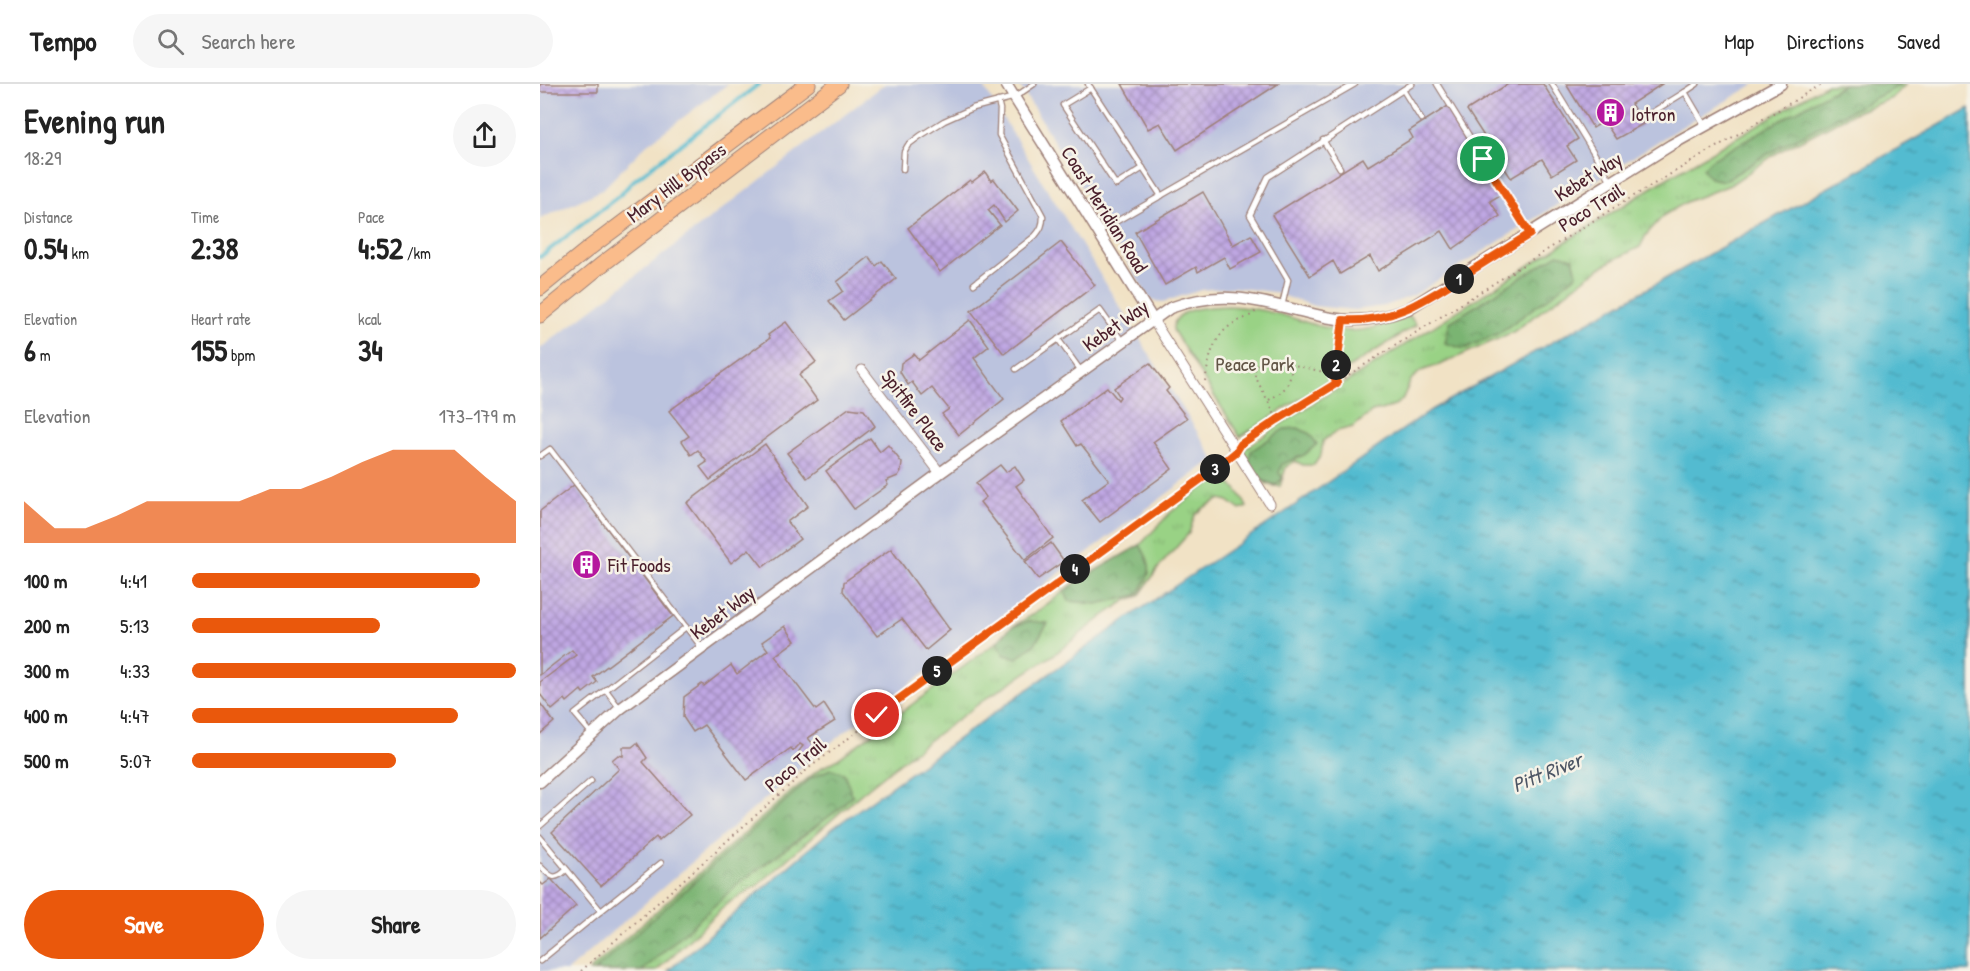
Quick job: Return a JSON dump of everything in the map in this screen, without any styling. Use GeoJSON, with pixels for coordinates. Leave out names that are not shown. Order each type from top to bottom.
{"type":"FeatureCollection","features":[{"type":"Feature","properties":{"kind":"highway","name":"Mary Hill Bypass"},"geometry":{"type":"LineString","coordinates":[[540,288],[588,249],[808,84]]}},
{"type":"Feature","properties":{"kind":"highway","name":"Mary Hill Bypass"},"geometry":{"type":"LineString","coordinates":[[540,315],[600,266],[838,84]]}},
{"type":"Feature","properties":{"kind":"street","name":"Coast Meridian Road"},"geometry":{"type":"LineString","coordinates":[[1006,84],[1152,320],[1270,504]]}},
{"type":"Feature","properties":{"kind":"street","name":"Kebet Way"},"geometry":{"type":"LineString","coordinates":[[540,782],[620,709],[940,472],[1170,308],[1188,302],[1230,297],[1252,299],[1343,320],[1384,317],[1408,309],[1671,145],[1781,84]]}},
{"type":"Feature","properties":{"kind":"street","name":"Spitfire Place"},"geometry":{"type":"LineString","coordinates":[[862,370],[940,472]]}},
{"type":"Feature","properties":{"kind":"lane"},"geometry":{"type":"LineString","coordinates":[[903,169],[904,152],[908,145],[920,136],[944,121],[973,108],[1015,97],[1034,84]]}},
{"type":"Feature","properties":{"kind":"lane"},"geometry":{"type":"LineString","coordinates":[[1098,232],[1355,84]]}},
{"type":"Feature","properties":{"kind":"lane"},"geometry":{"type":"LineString","coordinates":[[1282,306],[1288,280],[1250,215],[1268,177],[1412,84]]}},
{"type":"Feature","properties":{"kind":"lane"},"geometry":{"type":"LineString","coordinates":[[1437,84],[1530,234]]}},
{"type":"Feature","properties":{"kind":"lane"},"geometry":{"type":"LineString","coordinates":[[1552,84],[1612,182]]}},
{"type":"Feature","properties":{"kind":"lane"},"geometry":{"type":"LineString","coordinates":[[1643,118],[1698,84]]}},
{"type":"Feature","properties":{"kind":"lane"},"geometry":{"type":"LineString","coordinates":[[1143,168],[1116,185],[1063,105],[1090,86],[1143,168],[1161,196]]}},
{"type":"Feature","properties":{"kind":"lane"},"geometry":{"type":"LineString","coordinates":[[1403,90],[1421,119]]}},
{"type":"Feature","properties":{"kind":"lane"},"geometry":{"type":"LineString","coordinates":[[1684,92],[1705,126]]}},
{"type":"Feature","properties":{"kind":"lane"},"geometry":{"type":"LineString","coordinates":[[974,284],[1035,236],[1043,222],[1043,216],[999,135],[998,101]]}},
{"type":"Feature","properties":{"kind":"lane"},"geometry":{"type":"LineString","coordinates":[[1323,140],[1340,168]]}},
{"type":"Feature","properties":{"kind":"lane"},"geometry":{"type":"LineString","coordinates":[[1016,369],[1100,310],[1122,342]]}},
{"type":"Feature","properties":{"kind":"lane"},"geometry":{"type":"LineString","coordinates":[[1058,339],[1082,371]]}},
{"type":"Feature","properties":{"kind":"lane"},"geometry":{"type":"LineString","coordinates":[[540,456],[550,449],[702,648]]}},
{"type":"Feature","properties":{"kind":"lane"},"geometry":{"type":"LineString","coordinates":[[592,734],[575,714],[686,627]]}},
{"type":"Feature","properties":{"kind":"lane"},"geometry":{"type":"LineString","coordinates":[[606,690],[620,709]]}},
{"type":"Feature","properties":{"kind":"lane"},"geometry":{"type":"LineString","coordinates":[[540,826],[591,781]]}},
{"type":"Feature","properties":{"kind":"lane"},"geometry":{"type":"LineString","coordinates":[[540,837],[601,911]]}},
{"type":"Feature","properties":{"kind":"lane"},"geometry":{"type":"LineString","coordinates":[[540,961],[661,863]]}},
{"type":"Feature","properties":{"kind":"lane"},"geometry":{"type":"LineString","coordinates":[[540,866],[555,877],[560,877],[566,870]]}},
{"type":"Feature","properties":{"kind":"path","name":"Poco Trail"},"geometry":{"type":"LineString","coordinates":[[581,971],[809,768],[877,715],[1236,452],[1241,444],[1612,209],[1822,84]]}},
{"type":"Feature","properties":{"kind":"path"},"geometry":{"type":"LineString","coordinates":[[1196,389],[1204,385],[1209,358],[1216,341],[1231,325],[1252,315],[1264,302]]}},
{"type":"Feature","properties":{"kind":"path"},"geometry":{"type":"LineString","coordinates":[[1332,374],[1338,358],[1343,320]]}},
{"type":"Feature","properties":{"kind":"path"},"geometry":{"type":"LineString","coordinates":[[1277,420],[1256,379],[1256,364],[1264,359],[1332,374],[1337,383]]}},
{"type":"Feature","properties":{"kind":"path"},"geometry":{"type":"LineString","coordinates":[[1268,400],[1283,391],[1291,381],[1292,365]]}},
{"type":"Feature","properties":{"kind":"shaded area"},"geometry":{"type":"Polygon","coordinates":[[[540,84],[728,84],[646,145],[602,190],[540,219],[540,84]]]}},
{"type":"Feature","properties":{"kind":"shaded area"},"geometry":{"type":"Polygon","coordinates":[[[885,84],[982,84],[1214,459],[826,746],[567,971],[540,971],[540,349],[885,84]]]}},
{"type":"Feature","properties":{"kind":"shaded area"},"geometry":{"type":"Polygon","coordinates":[[[1019,84],[1755,84],[1673,132],[1414,295],[1385,306],[1355,310],[1314,306],[1272,292],[1233,287],[1201,290],[1163,302],[1153,301],[1149,298],[1019,84]]]}},
{"type":"Feature","properties":{"kind":"green space"},"geometry":{"type":"Polygon","coordinates":[[[1827,84],[1906,84],[1892,98],[1851,114],[1778,152],[1730,185],[1688,201],[1664,215],[1646,235],[1640,247],[1591,274],[1513,332],[1421,371],[1411,380],[1402,400],[1392,407],[1372,412],[1353,427],[1337,431],[1323,441],[1321,455],[1314,465],[1303,465],[1295,461],[1286,467],[1280,486],[1273,486],[1263,481],[1244,458],[1245,449],[1287,420],[1669,177],[1827,84]]]}},
{"type":"Feature","properties":{"kind":"green space"},"geometry":{"type":"Polygon","coordinates":[[[1844,84],[1898,84],[1899,86],[1776,149],[1724,181],[1710,178],[1703,169],[1711,160],[1844,84]]]}},
{"type":"Feature","properties":{"kind":"green space"},"geometry":{"type":"Polygon","coordinates":[[[1558,254],[1573,258],[1577,274],[1548,298],[1499,333],[1464,349],[1445,343],[1450,322],[1558,254]]]}},
{"type":"Feature","properties":{"kind":"green space","name":"Peace Park"},"geometry":{"type":"Polygon","coordinates":[[[1229,306],[1267,311],[1341,330],[1367,329],[1410,316],[1416,325],[1240,437],[1173,330],[1179,316],[1186,312],[1194,309],[1229,306]]]}},
{"type":"Feature","properties":{"kind":"green space"},"geometry":{"type":"Polygon","coordinates":[[[1298,428],[1310,434],[1317,444],[1304,455],[1282,464],[1279,473],[1283,478],[1276,485],[1259,478],[1250,464],[1251,451],[1284,429],[1298,428]]]}},
{"type":"Feature","properties":{"kind":"green space"},"geometry":{"type":"Polygon","coordinates":[[[1222,479],[1237,490],[1247,507],[1240,510],[1228,501],[1220,499],[1195,515],[1189,533],[1159,567],[1139,596],[1127,600],[1102,617],[1055,654],[988,697],[912,753],[862,793],[758,885],[728,903],[656,971],[589,971],[821,768],[835,761],[997,642],[1010,628],[1077,582],[1140,545],[1170,513],[1203,487],[1222,479]]]}},
{"type":"Feature","properties":{"kind":"green space"},"geometry":{"type":"Polygon","coordinates":[[[1140,545],[1148,559],[1149,570],[1146,581],[1137,595],[1097,604],[1069,601],[1064,590],[1140,545]]]}},
{"type":"Feature","properties":{"kind":"green space"},"geometry":{"type":"Polygon","coordinates":[[[1029,621],[1048,623],[1034,645],[1017,658],[1004,655],[997,642],[1010,628],[1029,621]]]}},
{"type":"Feature","properties":{"kind":"green space"},"geometry":{"type":"Polygon","coordinates":[[[830,769],[844,773],[852,795],[839,809],[737,885],[642,971],[594,971],[811,778],[830,769]]]}},
{"type":"Feature","properties":{"kind":"water","name":"Pitt River"},"geometry":{"type":"Polygon","coordinates":[[[1970,108],[1970,971],[668,971],[833,828],[1129,617],[1281,515],[1431,410],[1970,108]]]}},
{"type":"Feature","properties":{"kind":"building"},"geometry":{"type":"Polygon","coordinates":[[[540,84],[598,84],[598,92],[540,92],[540,84]]]}},
{"type":"Feature","properties":{"kind":"building"},"geometry":{"type":"Polygon","coordinates":[[[1122,84],[1278,84],[1177,150],[1160,123],[1148,129],[1122,84]]]}},
{"type":"Feature","properties":{"kind":"building"},"geometry":{"type":"Polygon","coordinates":[[[1508,84],[1543,84],[1578,139],[1567,146],[1576,160],[1552,175],[1542,159],[1511,178],[1467,110],[1508,84]]]}},
{"type":"Feature","properties":{"kind":"building","name":"Iotron"},"geometry":{"type":"Polygon","coordinates":[[[1566,84],[1662,84],[1631,104],[1643,124],[1616,139],[1604,121],[1593,128],[1566,84]]]}},
{"type":"Feature","properties":{"kind":"building"},"geometry":{"type":"Polygon","coordinates":[[[1448,106],[1502,194],[1490,201],[1500,216],[1453,249],[1442,231],[1378,271],[1370,256],[1340,274],[1333,261],[1310,276],[1272,215],[1363,158],[1368,166],[1413,138],[1409,131],[1448,106]]]}},
{"type":"Feature","properties":{"kind":"building"},"geometry":{"type":"Polygon","coordinates":[[[985,172],[991,181],[994,179],[1018,211],[1005,222],[994,205],[988,210],[1000,225],[940,272],[908,228],[970,180],[972,182],[985,172]]]}},
{"type":"Feature","properties":{"kind":"building"},"geometry":{"type":"Polygon","coordinates":[[[1203,192],[1233,245],[1251,235],[1261,252],[1230,269],[1224,257],[1198,272],[1196,267],[1165,285],[1135,232],[1203,192]]]}},
{"type":"Feature","properties":{"kind":"building"},"geometry":{"type":"Polygon","coordinates":[[[1061,242],[1095,285],[1004,354],[971,311],[1061,242]]]}},
{"type":"Feature","properties":{"kind":"building"},"geometry":{"type":"Polygon","coordinates":[[[869,257],[876,266],[882,261],[896,279],[844,320],[829,301],[843,291],[837,282],[869,257]]]}},
{"type":"Feature","properties":{"kind":"building"},"geometry":{"type":"Polygon","coordinates":[[[970,320],[989,346],[974,358],[1004,399],[959,435],[942,414],[949,409],[932,388],[922,396],[912,382],[908,385],[900,372],[901,363],[914,354],[919,360],[970,320]]]}},
{"type":"Feature","properties":{"kind":"building"},"geometry":{"type":"Polygon","coordinates":[[[786,322],[816,362],[799,375],[817,400],[710,480],[700,467],[707,462],[698,450],[691,455],[682,441],[689,436],[669,411],[770,338],[768,335],[786,322]]]}},
{"type":"Feature","properties":{"kind":"building"},"geometry":{"type":"Polygon","coordinates":[[[1150,363],[1169,388],[1166,391],[1187,418],[1153,442],[1172,469],[1100,522],[1082,500],[1109,480],[1081,444],[1077,446],[1061,421],[1107,387],[1118,400],[1120,397],[1114,388],[1150,363]]]}},
{"type":"Feature","properties":{"kind":"building"},"geometry":{"type":"Polygon","coordinates":[[[849,408],[864,410],[875,426],[807,478],[787,453],[849,408]]]}},
{"type":"Feature","properties":{"kind":"building"},"geometry":{"type":"Polygon","coordinates":[[[870,438],[880,452],[888,445],[902,463],[901,471],[898,476],[886,481],[888,485],[854,509],[826,471],[870,438]]]}},
{"type":"Feature","properties":{"kind":"building"},"geometry":{"type":"Polygon","coordinates":[[[765,444],[808,506],[787,522],[800,539],[763,567],[749,549],[731,563],[687,503],[765,444]]]}},
{"type":"Feature","properties":{"kind":"building"},"geometry":{"type":"Polygon","coordinates":[[[1000,465],[1006,472],[1015,466],[1024,480],[1016,486],[1053,538],[1025,560],[980,502],[986,497],[976,483],[1000,465]]]}},
{"type":"Feature","properties":{"kind":"building","name":"Fit Foods"},"geometry":{"type":"Polygon","coordinates":[[[574,485],[673,616],[593,677],[597,682],[583,693],[581,690],[567,702],[565,699],[552,710],[540,694],[540,682],[576,655],[572,650],[540,675],[540,511],[574,485]]]}},
{"type":"Feature","properties":{"kind":"building"},"geometry":{"type":"Polygon","coordinates":[[[1051,543],[1064,561],[1038,579],[1025,562],[1051,543]]]}},
{"type":"Feature","properties":{"kind":"building"},"geometry":{"type":"Polygon","coordinates":[[[891,549],[950,630],[926,650],[902,619],[877,636],[843,591],[844,582],[891,549]]]}},
{"type":"Feature","properties":{"kind":"building"},"geometry":{"type":"Polygon","coordinates":[[[785,626],[795,641],[775,656],[816,710],[824,704],[835,721],[808,738],[819,751],[806,760],[799,751],[803,746],[800,744],[793,751],[791,748],[746,780],[704,725],[693,732],[683,717],[684,697],[702,684],[704,686],[731,665],[737,674],[768,650],[762,642],[785,626]]]}},
{"type":"Feature","properties":{"kind":"building"},"geometry":{"type":"Polygon","coordinates":[[[540,703],[554,722],[540,734],[540,703]]]}},
{"type":"Feature","properties":{"kind":"building"},"geometry":{"type":"Polygon","coordinates":[[[637,743],[647,758],[643,762],[690,815],[659,841],[656,837],[601,886],[552,832],[619,769],[612,760],[618,755],[623,756],[623,747],[632,747],[637,743]]]}},
{"type":"Feature","properties":{"kind":"building"},"geometry":{"type":"Polygon","coordinates":[[[551,879],[576,906],[540,938],[540,882],[543,885],[551,879]]]}},
{"type":"Feature","properties":{"kind":"waterway"},"geometry":{"type":"LineString","coordinates":[[540,257],[620,195],[633,181],[759,84]]}},
{"type":"Feature","properties":{"kind":"place","name":"Iotron"},"geometry":{"type":"Point","coordinates":[1610,113]}},
{"type":"Feature","properties":{"kind":"place","name":"Fit Foods"},"geometry":{"type":"Point","coordinates":[587,564]}},
{"type":"Feature","properties":{"kind":"route"},"geometry":{"type":"LineString","coordinates":[[877,715],[1219,466],[1236,452],[1241,444],[1337,383],[1332,374],[1338,358],[1343,320],[1384,317],[1408,309],[1530,234],[1483,159]]}}]}
